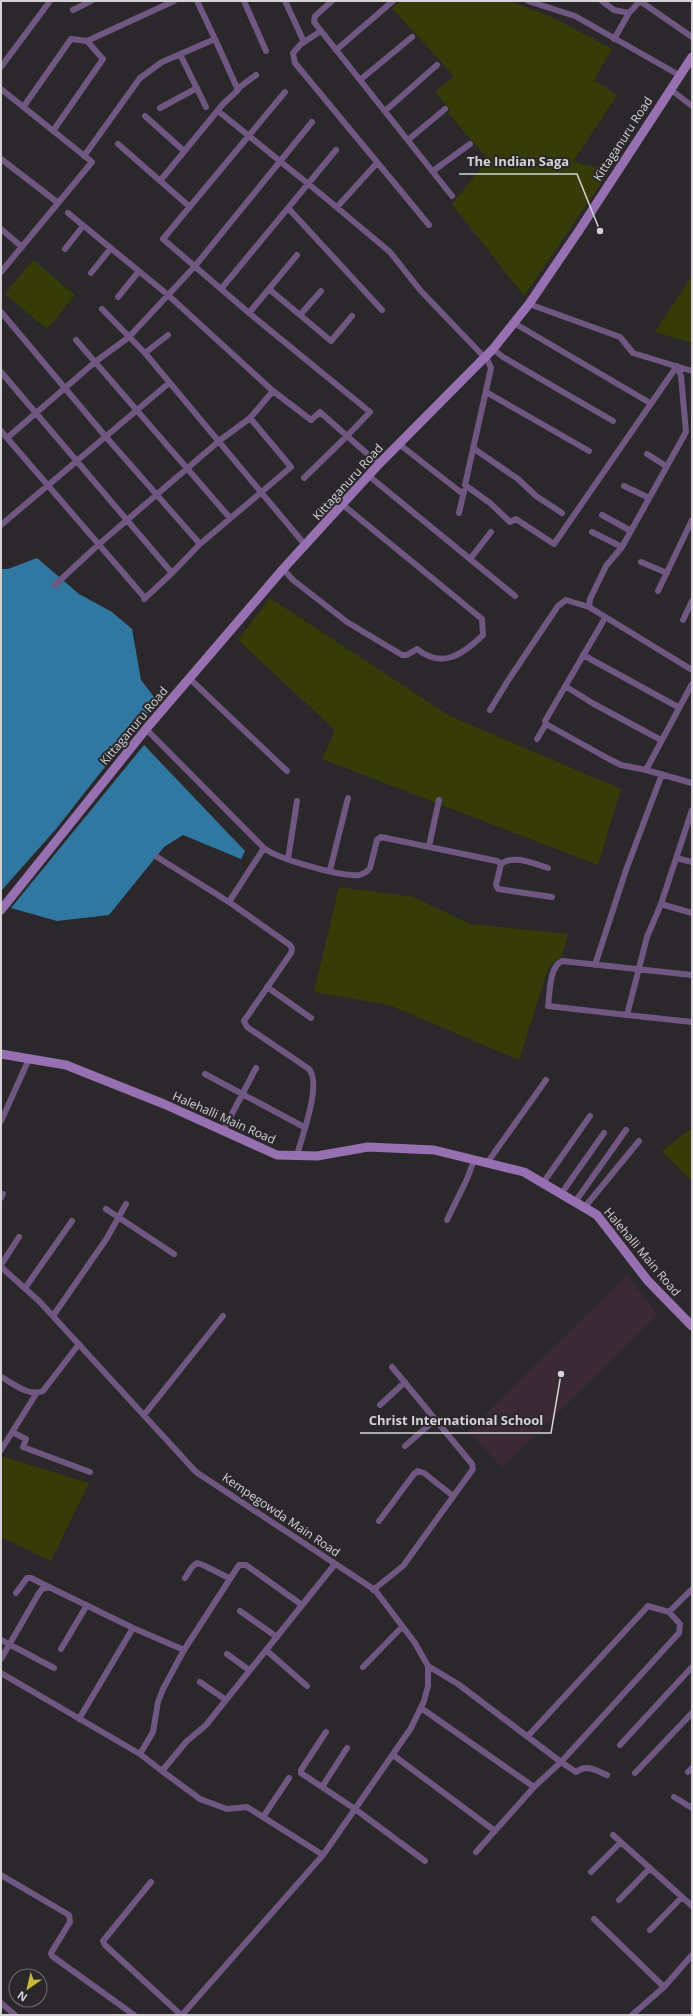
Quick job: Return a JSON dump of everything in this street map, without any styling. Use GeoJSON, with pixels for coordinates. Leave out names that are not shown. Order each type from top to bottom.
{"type":"FeatureCollection","features":[{"type":"Feature","properties":{"kind":"street"},"geometry":{"type":"LineString","coordinates":[[1,67],[50,1]]}},
{"type":"Feature","properties":{"kind":"street"},"geometry":{"type":"LineString","coordinates":[[73,10],[91,1]]}},
{"type":"Feature","properties":{"kind":"street"},"geometry":{"type":"LineString","coordinates":[[24,106],[72,39],[87,41],[174,1]]}},
{"type":"Feature","properties":{"kind":"street"},"geometry":{"type":"LineString","coordinates":[[197,1],[238,89]]}},
{"type":"Feature","properties":{"kind":"street"},"geometry":{"type":"LineString","coordinates":[[244,1],[266,51]]}},
{"type":"Feature","properties":{"kind":"street"},"geometry":{"type":"LineString","coordinates":[[285,1],[304,42]]}},
{"type":"Feature","properties":{"kind":"street"},"geometry":{"type":"LineString","coordinates":[[332,1],[314,19],[321,31],[452,196]]}},
{"type":"Feature","properties":{"kind":"street"},"geometry":{"type":"LineString","coordinates":[[336,50],[393,1]]}},
{"type":"Feature","properties":{"kind":"street"},"geometry":{"type":"LineString","coordinates":[[528,1],[575,16],[679,75]]}},
{"type":"Feature","properties":{"kind":"street"},"geometry":{"type":"LineString","coordinates":[[602,1],[614,10],[629,13]]}},
{"type":"Feature","properties":{"kind":"street"},"geometry":{"type":"LineString","coordinates":[[614,39],[629,13],[640,1],[692,37]]}},
{"type":"Feature","properties":{"kind":"street"},"geometry":{"type":"LineString","coordinates":[[321,31],[304,42],[293,53],[295,63],[429,225]]}},
{"type":"Feature","properties":{"kind":"street"},"geometry":{"type":"LineString","coordinates":[[360,80],[412,37]]}},
{"type":"Feature","properties":{"kind":"street"},"geometry":{"type":"LineString","coordinates":[[84,156],[140,78],[162,62],[216,39]]}},
{"type":"Feature","properties":{"kind":"street"},"geometry":{"type":"LineString","coordinates":[[53,131],[103,59],[87,41]]}},
{"type":"Feature","properties":{"kind":"street"},"geometry":{"type":"LineString","coordinates":[[180,54],[206,106]]}},
{"type":"Feature","properties":{"kind":"street","name":"Kittaganuru Road"},"geometry":{"type":"LineString","coordinates":[[1,910],[146,730],[283,570],[379,464],[493,349],[529,304],[578,232],[692,57]]}},
{"type":"Feature","properties":{"kind":"street"},"geometry":{"type":"LineString","coordinates":[[385,111],[437,66]]}},
{"type":"Feature","properties":{"kind":"street"},"geometry":{"type":"LineString","coordinates":[[160,181],[218,111],[238,89],[256,75]]}},
{"type":"Feature","properties":{"kind":"street"},"geometry":{"type":"LineString","coordinates":[[160,108],[197,88]]}},
{"type":"Feature","properties":{"kind":"street"},"geometry":{"type":"LineString","coordinates":[[1,89],[92,162],[57,202],[1,272]]}},
{"type":"Feature","properties":{"kind":"street"},"geometry":{"type":"LineString","coordinates":[[670,89],[692,106]]}},
{"type":"Feature","properties":{"kind":"street"},"geometry":{"type":"LineString","coordinates":[[285,92],[163,239],[249,313],[370,412],[304,478]]}},
{"type":"Feature","properties":{"kind":"street"},"geometry":{"type":"LineString","coordinates":[[408,140],[445,109]]}},
{"type":"Feature","properties":{"kind":"street"},"geometry":{"type":"LineString","coordinates":[[218,111],[337,207],[390,252],[420,290],[485,358],[492,368],[458,512]]}},
{"type":"Feature","properties":{"kind":"street"},"geometry":{"type":"LineString","coordinates":[[145,116],[184,151]]}},
{"type":"Feature","properties":{"kind":"street"},"geometry":{"type":"LineString","coordinates":[[7,438],[66,389],[95,362],[129,337],[194,266],[312,122]]}},
{"type":"Feature","properties":{"kind":"street"},"geometry":{"type":"LineString","coordinates":[[118,144],[190,207]]}},
{"type":"Feature","properties":{"kind":"street"},"geometry":{"type":"LineString","coordinates":[[433,171],[470,144]]}},
{"type":"Feature","properties":{"kind":"street"},"geometry":{"type":"LineString","coordinates":[[221,289],[336,150]]}},
{"type":"Feature","properties":{"kind":"street"},"geometry":{"type":"LineString","coordinates":[[1,158],[57,202]]}},
{"type":"Feature","properties":{"kind":"street"},"geometry":{"type":"LineString","coordinates":[[337,207],[377,163]]}},
{"type":"Feature","properties":{"kind":"street"},"geometry":{"type":"LineString","coordinates":[[288,208],[382,310]]}},
{"type":"Feature","properties":{"kind":"street"},"geometry":{"type":"LineString","coordinates":[[68,213],[168,295],[273,391],[311,420],[320,412],[379,464]]}},
{"type":"Feature","properties":{"kind":"street"},"geometry":{"type":"LineString","coordinates":[[65,249],[83,226]]}},
{"type":"Feature","properties":{"kind":"street"},"geometry":{"type":"LineString","coordinates":[[1,229],[22,247]]}},
{"type":"Feature","properties":{"kind":"street"},"geometry":{"type":"LineString","coordinates":[[90,273],[111,248]]}},
{"type":"Feature","properties":{"kind":"street"},"geometry":{"type":"LineString","coordinates":[[249,313],[297,255]]}},
{"type":"Feature","properties":{"kind":"street"},"geometry":{"type":"LineString","coordinates":[[118,298],[139,271]]}},
{"type":"Feature","properties":{"kind":"street"},"geometry":{"type":"LineString","coordinates":[[269,289],[331,341],[352,316]]}},
{"type":"Feature","properties":{"kind":"street"},"geometry":{"type":"LineString","coordinates":[[300,315],[321,291]]}},
{"type":"Feature","properties":{"kind":"street"},"geometry":{"type":"LineString","coordinates":[[529,304],[620,337],[633,353],[692,371]]}},
{"type":"Feature","properties":{"kind":"street"},"geometry":{"type":"LineString","coordinates":[[102,309],[145,353],[306,546]]}},
{"type":"Feature","properties":{"kind":"street"},"geometry":{"type":"LineString","coordinates":[[1,312],[106,437],[200,544]]}},
{"type":"Feature","properties":{"kind":"street"},"geometry":{"type":"LineString","coordinates":[[514,323],[650,403]]}},
{"type":"Feature","properties":{"kind":"street"},"geometry":{"type":"LineString","coordinates":[[145,353],[168,335]]}},
{"type":"Feature","properties":{"kind":"street"},"geometry":{"type":"LineString","coordinates":[[76,340],[230,518]]}},
{"type":"Feature","properties":{"kind":"street"},"geometry":{"type":"LineString","coordinates":[[493,349],[503,357],[613,421]]}},
{"type":"Feature","properties":{"kind":"street"},"geometry":{"type":"LineString","coordinates":[[465,485],[490,503],[510,522],[516,519],[554,544],[677,366]]}},
{"type":"Feature","properties":{"kind":"street"},"geometry":{"type":"LineString","coordinates":[[589,607],[590,599],[606,566],[622,547],[686,432],[681,376],[677,366]]}},
{"type":"Feature","properties":{"kind":"street"},"geometry":{"type":"LineString","coordinates":[[1,372],[172,573]]}},
{"type":"Feature","properties":{"kind":"street"},"geometry":{"type":"LineString","coordinates":[[1,525],[77,462],[169,382]]}},
{"type":"Feature","properties":{"kind":"street"},"geometry":{"type":"LineString","coordinates":[[55,585],[98,545],[187,468],[219,441],[250,418],[273,391]]}},
{"type":"Feature","properties":{"kind":"street"},"geometry":{"type":"LineString","coordinates":[[486,392],[589,451]]}},
{"type":"Feature","properties":{"kind":"street"},"geometry":{"type":"LineString","coordinates":[[1,431],[145,599],[200,544],[291,467],[250,418]]}},
{"type":"Feature","properties":{"kind":"street"},"geometry":{"type":"LineString","coordinates":[[399,444],[463,494]]}},
{"type":"Feature","properties":{"kind":"street"},"geometry":{"type":"LineString","coordinates":[[473,448],[518,479],[536,496],[562,513]]}},
{"type":"Feature","properties":{"kind":"street"},"geometry":{"type":"LineString","coordinates":[[647,454],[666,466]]}},
{"type":"Feature","properties":{"kind":"street"},"geometry":{"type":"LineString","coordinates":[[369,476],[515,596]]}},
{"type":"Feature","properties":{"kind":"street"},"geometry":{"type":"LineString","coordinates":[[624,486],[648,498]]}},
{"type":"Feature","properties":{"kind":"street"},"geometry":{"type":"LineString","coordinates":[[283,570],[293,580],[347,622],[402,655],[407,655],[417,649],[427,657],[442,659],[468,650],[483,635],[482,619],[343,505]]}},
{"type":"Feature","properties":{"kind":"street"},"geometry":{"type":"LineString","coordinates":[[602,516],[631,531]]}},
{"type":"Feature","properties":{"kind":"street"},"geometry":{"type":"LineString","coordinates":[[658,591],[692,520]]}},
{"type":"Feature","properties":{"kind":"street"},"geometry":{"type":"LineString","coordinates":[[470,559],[491,532]]}},
{"type":"Feature","properties":{"kind":"street"},"geometry":{"type":"LineString","coordinates":[[592,532],[622,547]]}},
{"type":"Feature","properties":{"kind":"street"},"geometry":{"type":"LineString","coordinates":[[642,562],[667,573]]}},
{"type":"Feature","properties":{"kind":"street"},"geometry":{"type":"LineString","coordinates":[[490,710],[558,606],[566,600],[589,607],[692,670]]}},
{"type":"Feature","properties":{"kind":"street"},"geometry":{"type":"LineString","coordinates":[[683,620],[692,600]]}},
{"type":"Feature","properties":{"kind":"street"},"geometry":{"type":"LineString","coordinates":[[537,739],[546,724],[546,716],[605,618]]}},
{"type":"Feature","properties":{"kind":"street"},"geometry":{"type":"LineString","coordinates":[[583,655],[678,707]]}},
{"type":"Feature","properties":{"kind":"street"},"geometry":{"type":"LineString","coordinates":[[190,679],[287,772]]}},
{"type":"Feature","properties":{"kind":"street"},"geometry":{"type":"LineString","coordinates":[[646,770],[678,707],[692,684]]}},
{"type":"Feature","properties":{"kind":"street"},"geometry":{"type":"LineString","coordinates":[[564,686],[661,740]]}},
{"type":"Feature","properties":{"kind":"street"},"geometry":{"type":"LineString","coordinates":[[546,724],[621,765],[662,774],[692,783]]}},
{"type":"Feature","properties":{"kind":"street"},"geometry":{"type":"LineString","coordinates":[[146,730],[269,852],[288,859],[330,870],[358,875],[367,872],[377,840],[381,837],[429,846],[501,864]]}},
{"type":"Feature","properties":{"kind":"street"},"geometry":{"type":"LineString","coordinates":[[595,965],[626,870],[662,774]]}},
{"type":"Feature","properties":{"kind":"street"},"geometry":{"type":"LineString","coordinates":[[330,870],[348,798]]}},
{"type":"Feature","properties":{"kind":"street"},"geometry":{"type":"LineString","coordinates":[[429,846],[439,800]]}},
{"type":"Feature","properties":{"kind":"street"},"geometry":{"type":"LineString","coordinates":[[288,859],[297,802]]}},
{"type":"Feature","properties":{"kind":"street"},"geometry":{"type":"LineString","coordinates":[[627,1015],[647,937],[661,904],[692,810]]}},
{"type":"Feature","properties":{"kind":"street"},"geometry":{"type":"LineString","coordinates":[[229,902],[264,848]]}},
{"type":"Feature","properties":{"kind":"street"},"geometry":{"type":"LineString","coordinates":[[157,857],[229,902],[290,945],[292,949],[246,1016],[245,1024],[309,1069],[313,1074],[314,1090],[297,1155]]}},
{"type":"Feature","properties":{"kind":"street"},"geometry":{"type":"LineString","coordinates":[[676,858],[692,862]]}},
{"type":"Feature","properties":{"kind":"street"},"geometry":{"type":"LineString","coordinates":[[548,868],[514,860],[506,860],[501,864],[496,885],[498,889],[552,897]]}},
{"type":"Feature","properties":{"kind":"street"},"geometry":{"type":"LineString","coordinates":[[661,904],[692,913]]}},
{"type":"Feature","properties":{"kind":"street"},"geometry":{"type":"LineString","coordinates":[[692,975],[562,961],[557,963],[554,970],[548,1006],[692,1022]]}},
{"type":"Feature","properties":{"kind":"street"},"geometry":{"type":"LineString","coordinates":[[267,987],[311,1018]]}},
{"type":"Feature","properties":{"kind":"street","name":"Halehalli Main Road"},"geometry":{"type":"LineString","coordinates":[[1,1054],[66,1065],[164,1104],[277,1155],[317,1156],[368,1147],[434,1150],[524,1172],[597,1215],[648,1281],[692,1326]]}},
{"type":"Feature","properties":{"kind":"street"},"geometry":{"type":"LineString","coordinates":[[1,1121],[29,1059]]}},
{"type":"Feature","properties":{"kind":"street"},"geometry":{"type":"LineString","coordinates":[[223,1131],[256,1068]]}},
{"type":"Feature","properties":{"kind":"street"},"geometry":{"type":"LineString","coordinates":[[205,1074],[304,1127]]}},
{"type":"Feature","properties":{"kind":"street"},"geometry":{"type":"LineString","coordinates":[[487,1163],[546,1080]]}},
{"type":"Feature","properties":{"kind":"street"},"geometry":{"type":"LineString","coordinates":[[543,1183],[590,1116]]}},
{"type":"Feature","properties":{"kind":"street"},"geometry":{"type":"LineString","coordinates":[[575,1202],[626,1130]]}},
{"type":"Feature","properties":{"kind":"street"},"geometry":{"type":"LineString","coordinates":[[561,1194],[604,1133]]}},
{"type":"Feature","properties":{"kind":"street"},"geometry":{"type":"LineString","coordinates":[[584,1208],[639,1141]]}},
{"type":"Feature","properties":{"kind":"street"},"geometry":{"type":"LineString","coordinates":[[447,1220],[467,1179],[474,1160]]}},
{"type":"Feature","properties":{"kind":"street"},"geometry":{"type":"LineString","coordinates":[[53,1316],[107,1238],[126,1204]]}},
{"type":"Feature","properties":{"kind":"street"},"geometry":{"type":"LineString","coordinates":[[106,1209],[174,1254]]}},
{"type":"Feature","properties":{"kind":"street"},"geometry":{"type":"LineString","coordinates":[[25,1288],[72,1221]]}},
{"type":"Feature","properties":{"kind":"street"},"geometry":{"type":"LineString","coordinates":[[1,1266],[19,1237]]}},
{"type":"Feature","properties":{"kind":"street","name":"Kempegowda Main Road"},"geometry":{"type":"LineString","coordinates":[[1,1266],[53,1316],[196,1472],[373,1590],[415,1643],[428,1666],[458,1684],[576,1772],[581,1768],[587,1768],[607,1775]]}},
{"type":"Feature","properties":{"kind":"street"},"geometry":{"type":"LineString","coordinates":[[144,1415],[223,1316]]}},
{"type":"Feature","properties":{"kind":"street"},"geometry":{"type":"LineString","coordinates":[[1,1450],[36,1394],[48,1387],[79,1344]]}},
{"type":"Feature","properties":{"kind":"street"},"geometry":{"type":"LineString","coordinates":[[373,1590],[403,1566],[473,1472],[473,1466],[392,1367]]}},
{"type":"Feature","properties":{"kind":"street"},"geometry":{"type":"LineString","coordinates":[[1,1377],[36,1394]]}},
{"type":"Feature","properties":{"kind":"street"},"geometry":{"type":"LineString","coordinates":[[380,1405],[405,1382]]}},
{"type":"Feature","properties":{"kind":"street"},"geometry":{"type":"LineString","coordinates":[[405,1446],[436,1419]]}},
{"type":"Feature","properties":{"kind":"street"},"geometry":{"type":"LineString","coordinates":[[12,1432],[26,1439],[23,1447],[90,1472]]}},
{"type":"Feature","properties":{"kind":"street"},"geometry":{"type":"LineString","coordinates":[[379,1522],[414,1474],[418,1471],[424,1473],[454,1496]]}},
{"type":"Feature","properties":{"kind":"street"},"geometry":{"type":"LineString","coordinates":[[185,1578],[192,1567],[197,1563],[229,1578]]}},
{"type":"Feature","properties":{"kind":"street"},"geometry":{"type":"LineString","coordinates":[[140,1754],[153,1732],[161,1694],[184,1650],[238,1565],[244,1564],[302,1605]]}},
{"type":"Feature","properties":{"kind":"street"},"geometry":{"type":"LineString","coordinates":[[162,1771],[186,1742],[206,1725],[335,1564]]}},
{"type":"Feature","properties":{"kind":"street"},"geometry":{"type":"LineString","coordinates":[[16,1593],[27,1578],[31,1578],[133,1628],[184,1650]]}},
{"type":"Feature","properties":{"kind":"street"},"geometry":{"type":"LineString","coordinates":[[1,1659],[39,1593],[49,1586]]}},
{"type":"Feature","properties":{"kind":"street"},"geometry":{"type":"LineString","coordinates":[[669,1612],[692,1589]]}},
{"type":"Feature","properties":{"kind":"street"},"geometry":{"type":"LineString","coordinates":[[61,1649],[87,1605]]}},
{"type":"Feature","properties":{"kind":"street"},"geometry":{"type":"LineString","coordinates":[[476,1852],[534,1787],[561,1762],[679,1633],[680,1624],[669,1612],[648,1606],[528,1736]]}},
{"type":"Feature","properties":{"kind":"street"},"geometry":{"type":"LineString","coordinates":[[240,1610],[277,1637]]}},
{"type":"Feature","properties":{"kind":"street"},"geometry":{"type":"LineString","coordinates":[[363,1667],[402,1627]]}},
{"type":"Feature","properties":{"kind":"street"},"geometry":{"type":"LineString","coordinates":[[79,1719],[133,1628]]}},
{"type":"Feature","properties":{"kind":"street"},"geometry":{"type":"LineString","coordinates":[[1,1640],[54,1668]]}},
{"type":"Feature","properties":{"kind":"street"},"geometry":{"type":"LineString","coordinates":[[266,1650],[307,1686]]}},
{"type":"Feature","properties":{"kind":"street"},"geometry":{"type":"LineString","coordinates":[[227,1654],[249,1670]]}},
{"type":"Feature","properties":{"kind":"street"},"geometry":{"type":"LineString","coordinates":[[151,1882],[103,1942],[181,2015],[323,1855],[411,1728],[421,1708],[428,1686],[428,1666]]}},
{"type":"Feature","properties":{"kind":"street"},"geometry":{"type":"LineString","coordinates":[[620,1745],[692,1667]]}},
{"type":"Feature","properties":{"kind":"street"},"geometry":{"type":"LineString","coordinates":[[1,1673],[140,1754],[200,1798],[227,1809],[247,1807],[323,1855]]}},
{"type":"Feature","properties":{"kind":"street"},"geometry":{"type":"LineString","coordinates":[[200,1682],[226,1700]]}},
{"type":"Feature","properties":{"kind":"street"},"geometry":{"type":"LineString","coordinates":[[421,1708],[534,1787]]}},
{"type":"Feature","properties":{"kind":"street"},"geometry":{"type":"LineString","coordinates":[[635,1773],[692,1713]]}},
{"type":"Feature","properties":{"kind":"street"},"geometry":{"type":"LineString","coordinates":[[326,1732],[301,1770],[302,1775],[355,1809],[425,1861]]}},
{"type":"Feature","properties":{"kind":"street"},"geometry":{"type":"LineString","coordinates":[[322,1787],[347,1748]]}},
{"type":"Feature","properties":{"kind":"street"},"geometry":{"type":"LineString","coordinates":[[393,1755],[494,1831]]}},
{"type":"Feature","properties":{"kind":"street"},"geometry":{"type":"LineString","coordinates":[[263,1817],[289,1778]]}},
{"type":"Feature","properties":{"kind":"street"},"geometry":{"type":"LineString","coordinates":[[674,1797],[692,1808]]}},
{"type":"Feature","properties":{"kind":"street"},"geometry":{"type":"LineString","coordinates":[[613,1835],[692,1906]]}},
{"type":"Feature","properties":{"kind":"street"},"geometry":{"type":"LineString","coordinates":[[592,1872],[621,1842]]}},
{"type":"Feature","properties":{"kind":"street"},"geometry":{"type":"LineString","coordinates":[[619,1900],[650,1868]]}},
{"type":"Feature","properties":{"kind":"street"},"geometry":{"type":"LineString","coordinates":[[1,1875],[69,1915],[70,1922],[51,1953],[52,1956],[134,2015]]}},
{"type":"Feature","properties":{"kind":"street"},"geometry":{"type":"LineString","coordinates":[[650,1930],[682,1896]]}},
{"type":"Feature","properties":{"kind":"street"},"geometry":{"type":"LineString","coordinates":[[594,1919],[664,1987]]}},
{"type":"Feature","properties":{"kind":"street"},"geometry":{"type":"LineString","coordinates":[[632,2015],[664,1987],[692,1955]]}},
{"type":"Feature","properties":{"kind":"street"},"geometry":{"type":"LineString","coordinates":[[1,2003],[15,2015]]}},
{"type":"Feature","properties":{"kind":"shaded area"},"geometry":{"type":"Polygon","coordinates":[[[627,1275],[658,1315],[502,1468],[468,1431],[627,1275]]]}},
{"type":"Feature","properties":{"kind":"green space"},"geometry":{"type":"Polygon","coordinates":[[[401,1],[510,1],[554,18],[612,49],[594,80],[617,95],[573,162],[610,170],[524,296],[452,204],[488,159],[448,113],[451,111],[435,92],[454,76],[392,8],[401,1]]]}},
{"type":"Feature","properties":{"kind":"green space"},"geometry":{"type":"Polygon","coordinates":[[[33,260],[75,295],[47,329],[5,294],[33,260]]]}},
{"type":"Feature","properties":{"kind":"green space"},"geometry":{"type":"Polygon","coordinates":[[[692,276],[692,343],[655,332],[692,276]]]}},
{"type":"Feature","properties":{"kind":"green space"},"geometry":{"type":"Polygon","coordinates":[[[270,598],[448,715],[621,789],[598,865],[322,759],[335,730],[238,640],[270,598]]]}},
{"type":"Feature","properties":{"kind":"green space"},"geometry":{"type":"Polygon","coordinates":[[[339,887],[413,897],[471,924],[568,934],[562,956],[549,966],[519,1060],[389,1005],[314,992],[339,887]]]}},
{"type":"Feature","properties":{"kind":"green space"},"geometry":{"type":"Polygon","coordinates":[[[692,1128],[692,1181],[662,1151],[692,1128]]]}},
{"type":"Feature","properties":{"kind":"green space"},"geometry":{"type":"Polygon","coordinates":[[[1,1456],[89,1483],[51,1561],[1,1537],[1,1456]]]}},
{"type":"Feature","properties":{"kind":"water"},"geometry":{"type":"Polygon","coordinates":[[[37,558],[79,594],[112,612],[132,629],[141,680],[157,701],[56,829],[1,891],[1,569],[8,569],[37,558]]]}},
{"type":"Feature","properties":{"kind":"water"},"geometry":{"type":"Polygon","coordinates":[[[144,745],[245,851],[241,859],[183,835],[164,847],[109,915],[57,921],[11,908],[144,745]]]}},
{"type":"Feature","properties":{"kind":"place","name":"The Indian Saga"},"geometry":{"type":"Point","coordinates":[600,231]}},
{"type":"Feature","properties":{"kind":"place","name":"Christ International School"},"geometry":{"type":"Point","coordinates":[561,1374]}}]}
